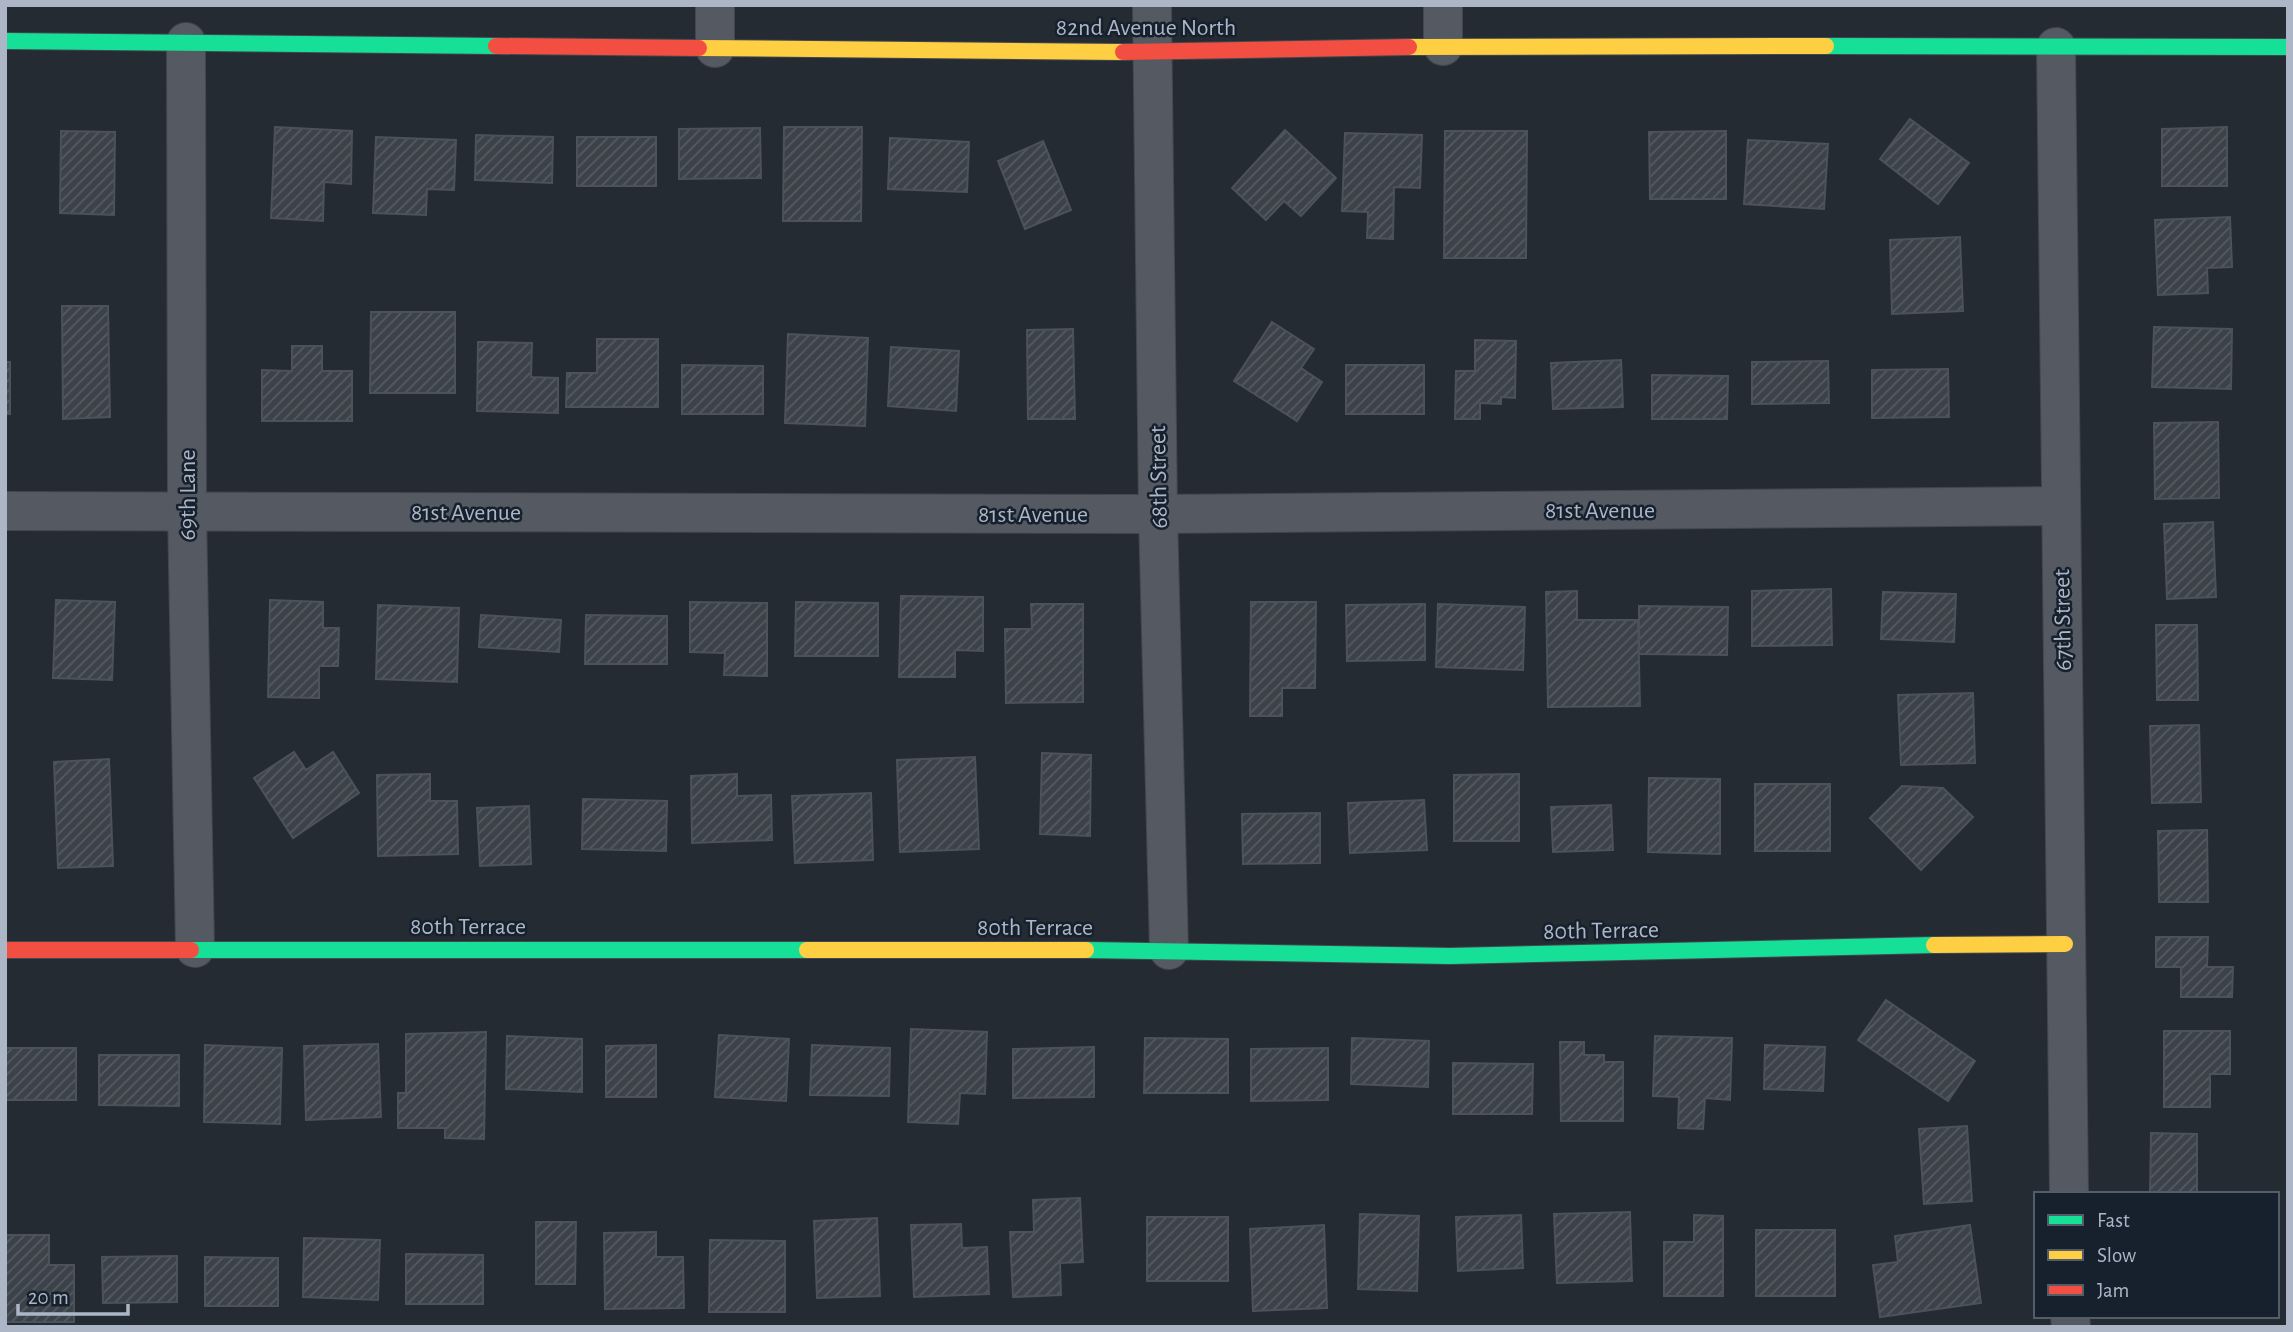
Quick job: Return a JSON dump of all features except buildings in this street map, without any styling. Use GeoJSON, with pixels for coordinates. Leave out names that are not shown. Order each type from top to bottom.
{"type":"FeatureCollection","features":[{"type":"Feature","properties":{"kind":"street"},"geometry":{"type":"LineString","coordinates":[[715,5],[715,48]]}},
{"type":"Feature","properties":{"kind":"street","name":"68th Street"},"geometry":{"type":"LineString","coordinates":[[1152,5],[1158,514],[1169,950]]}},
{"type":"Feature","properties":{"kind":"street"},"geometry":{"type":"LineString","coordinates":[[1443,5],[1443,46]]}},
{"type":"Feature","properties":{"kind":"street","name":"82nd Avenue North"},"geometry":{"type":"LineString","coordinates":[[5,41],[1153,52],[1443,46],[2288,47]]}},
{"type":"Feature","properties":{"kind":"street","name":"69th Lane"},"geometry":{"type":"LineString","coordinates":[[186,42],[187,512],[195,948]]}},
{"type":"Feature","properties":{"kind":"street","name":"67th Street"},"geometry":{"type":"LineString","coordinates":[[2056,47],[2068,1192]]}},
{"type":"Feature","properties":{"kind":"street","name":"81st Avenue"},"geometry":{"type":"LineString","coordinates":[[5,511],[1158,514],[2061,506]]}},
{"type":"Feature","properties":{"kind":"street","name":"80th Terrace"},"geometry":{"type":"LineString","coordinates":[[5,950],[1169,950],[1450,956],[1853,946],[2064,944]]}},
{"type":"Feature","properties":{"kind":"traffic: fast"},"geometry":{"type":"LineString","coordinates":[[5,41],[496,46]]}},
{"type":"Feature","properties":{"kind":"traffic: fast"},"geometry":{"type":"LineString","coordinates":[[1826,46],[2288,47]]}},
{"type":"Feature","properties":{"kind":"traffic: fast"},"geometry":{"type":"LineString","coordinates":[[1086,950],[1450,956],[1934,945]]}},
{"type":"Feature","properties":{"kind":"traffic: fast"},"geometry":{"type":"LineString","coordinates":[[191,950],[807,950]]}},
{"type":"Feature","properties":{"kind":"traffic: slow"},"geometry":{"type":"LineString","coordinates":[[1409,47],[1826,46]]}},
{"type":"Feature","properties":{"kind":"traffic: slow"},"geometry":{"type":"LineString","coordinates":[[699,48],[1123,52]]}},
{"type":"Feature","properties":{"kind":"traffic: slow"},"geometry":{"type":"LineString","coordinates":[[1934,945],[2065,944]]}},
{"type":"Feature","properties":{"kind":"traffic: slow"},"geometry":{"type":"LineString","coordinates":[[807,950],[1086,950]]}},
{"type":"Feature","properties":{"kind":"traffic: jam"},"geometry":{"type":"LineString","coordinates":[[496,46],[699,48]]}},
{"type":"Feature","properties":{"kind":"traffic: jam"},"geometry":{"type":"LineString","coordinates":[[1123,52],[1409,47]]}},
{"type":"Feature","properties":{"kind":"traffic: jam"},"geometry":{"type":"LineString","coordinates":[[5,950],[191,950]]}}]}
